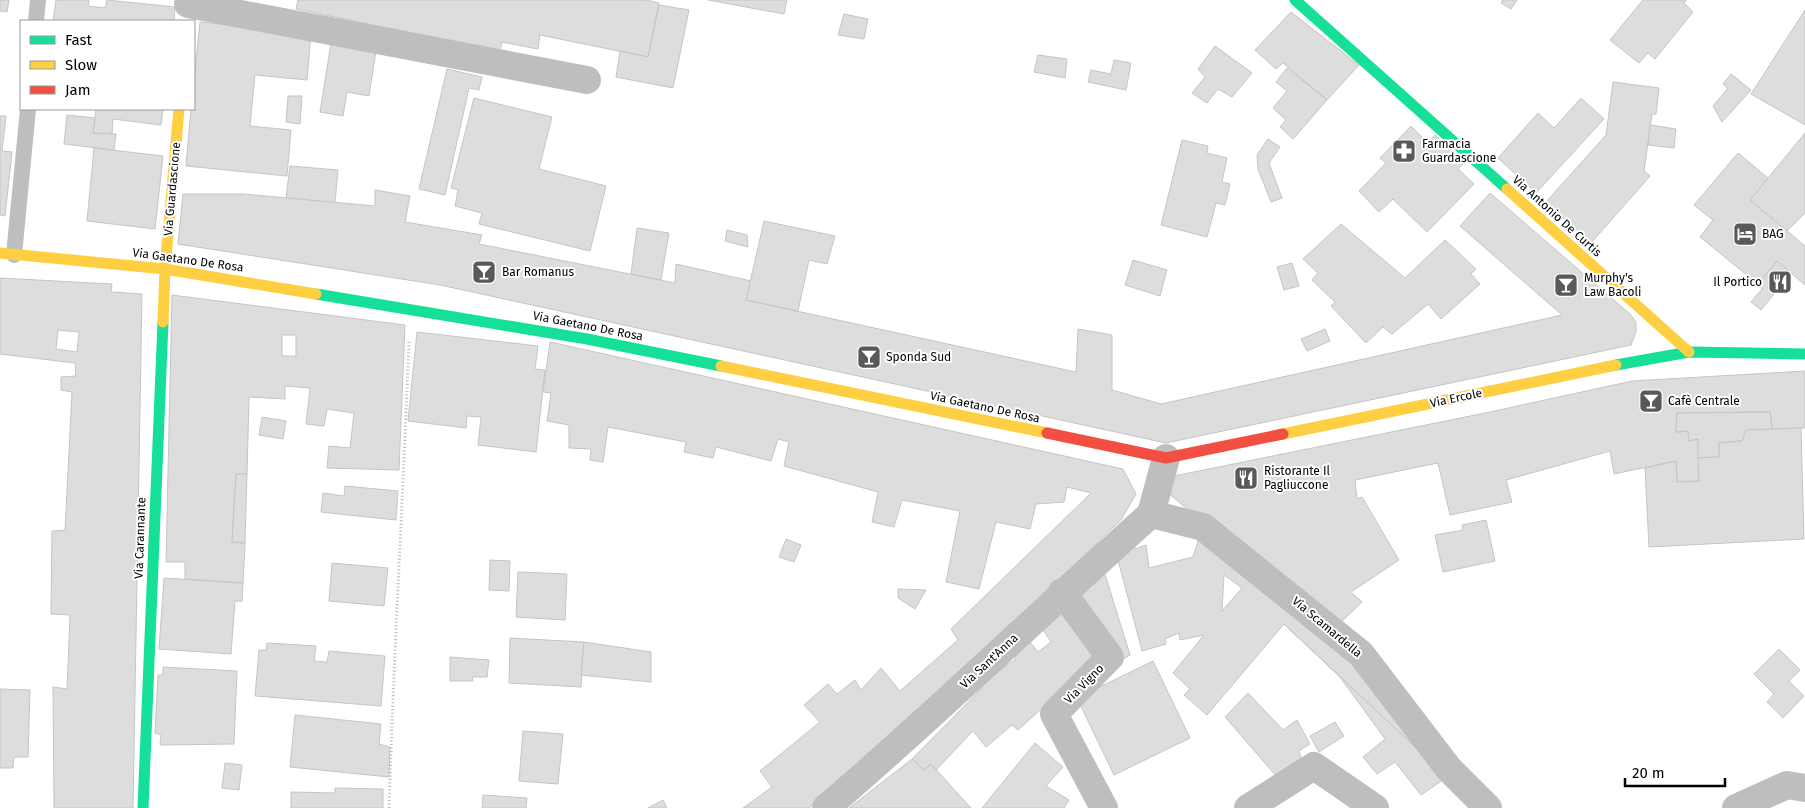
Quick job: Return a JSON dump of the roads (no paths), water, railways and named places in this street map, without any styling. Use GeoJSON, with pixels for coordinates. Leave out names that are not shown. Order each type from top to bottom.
{"type":"FeatureCollection","features":[{"type":"Feature","properties":{"kind":"street","name":"Via Antonio De Curtis"},"geometry":{"type":"LineString","coordinates":[[1295,0],[1690,352]]}},
{"type":"Feature","properties":{"kind":"street"},"geometry":{"type":"LineString","coordinates":[[188,8],[588,80]]}},
{"type":"Feature","properties":{"kind":"street","name":"Via Guardascione"},"geometry":{"type":"LineString","coordinates":[[165,269],[179,110]]}},
{"type":"Feature","properties":{"kind":"street","name":"Via Gaetano De Rosa"},"geometry":{"type":"LineString","coordinates":[[7,254],[165,269],[588,339],[1166,458]]}},
{"type":"Feature","properties":{"kind":"street","name":"Via Carannante"},"geometry":{"type":"LineString","coordinates":[[143,808],[165,269]]}},
{"type":"Feature","properties":{"kind":"street","name":"Via Ercole"},"geometry":{"type":"LineString","coordinates":[[1166,458],[1618,365],[1690,352],[1805,354]]}},
{"type":"Feature","properties":{"kind":"street"},"geometry":{"type":"LineString","coordinates":[[1151,514],[1166,458]]}},
{"type":"Feature","properties":{"kind":"street","name":"Via Sant'Anna"},"geometry":{"type":"LineString","coordinates":[[826,808],[878,764],[1062,592],[1151,514]]}},
{"type":"Feature","properties":{"kind":"street","name":"Via Scamardella"},"geometry":{"type":"LineString","coordinates":[[1151,514],[1203,527],[1361,654],[1449,769],[1488,808]]}},
{"type":"Feature","properties":{"kind":"street","name":"Via Vigno"},"geometry":{"type":"LineString","coordinates":[[1062,592],[1110,657],[1054,714],[1104,808]]}},
{"type":"Feature","properties":{"kind":"street"},"geometry":{"type":"LineString","coordinates":[[1248,808],[1314,766],[1375,808]]}},
{"type":"Feature","properties":{"kind":"street"},"geometry":{"type":"LineString","coordinates":[[1736,808],[1787,785],[1805,788]]}},
{"type":"Feature","properties":{"kind":"lane"},"geometry":{"type":"LineString","coordinates":[[36,20],[38,0]]}},
{"type":"Feature","properties":{"kind":"lane"},"geometry":{"type":"LineString","coordinates":[[7,254],[28,110]]}},
{"type":"Feature","properties":{"kind":"place","name":"Farmacia Guardascione"},"geometry":{"type":"Point","coordinates":[1404,151]}},
{"type":"Feature","properties":{"kind":"place","name":"BAG"},"geometry":{"type":"Point","coordinates":[1745,234]}},
{"type":"Feature","properties":{"kind":"place","name":"Bar Romanus"},"geometry":{"type":"Point","coordinates":[484,272]}},
{"type":"Feature","properties":{"kind":"place","name":"Il Portico"},"geometry":{"type":"Point","coordinates":[1780,282]}},
{"type":"Feature","properties":{"kind":"place","name":"Murphy's Law Bacoli"},"geometry":{"type":"Point","coordinates":[1566,285]}},
{"type":"Feature","properties":{"kind":"place","name":"Sponda Sud"},"geometry":{"type":"Point","coordinates":[869,357]}},
{"type":"Feature","properties":{"kind":"place","name":"Cafè Centrale"},"geometry":{"type":"Point","coordinates":[1651,401]}},
{"type":"Feature","properties":{"kind":"place","name":"Ristorante Il Pagliuccone"},"geometry":{"type":"Point","coordinates":[1246,478]}}]}
